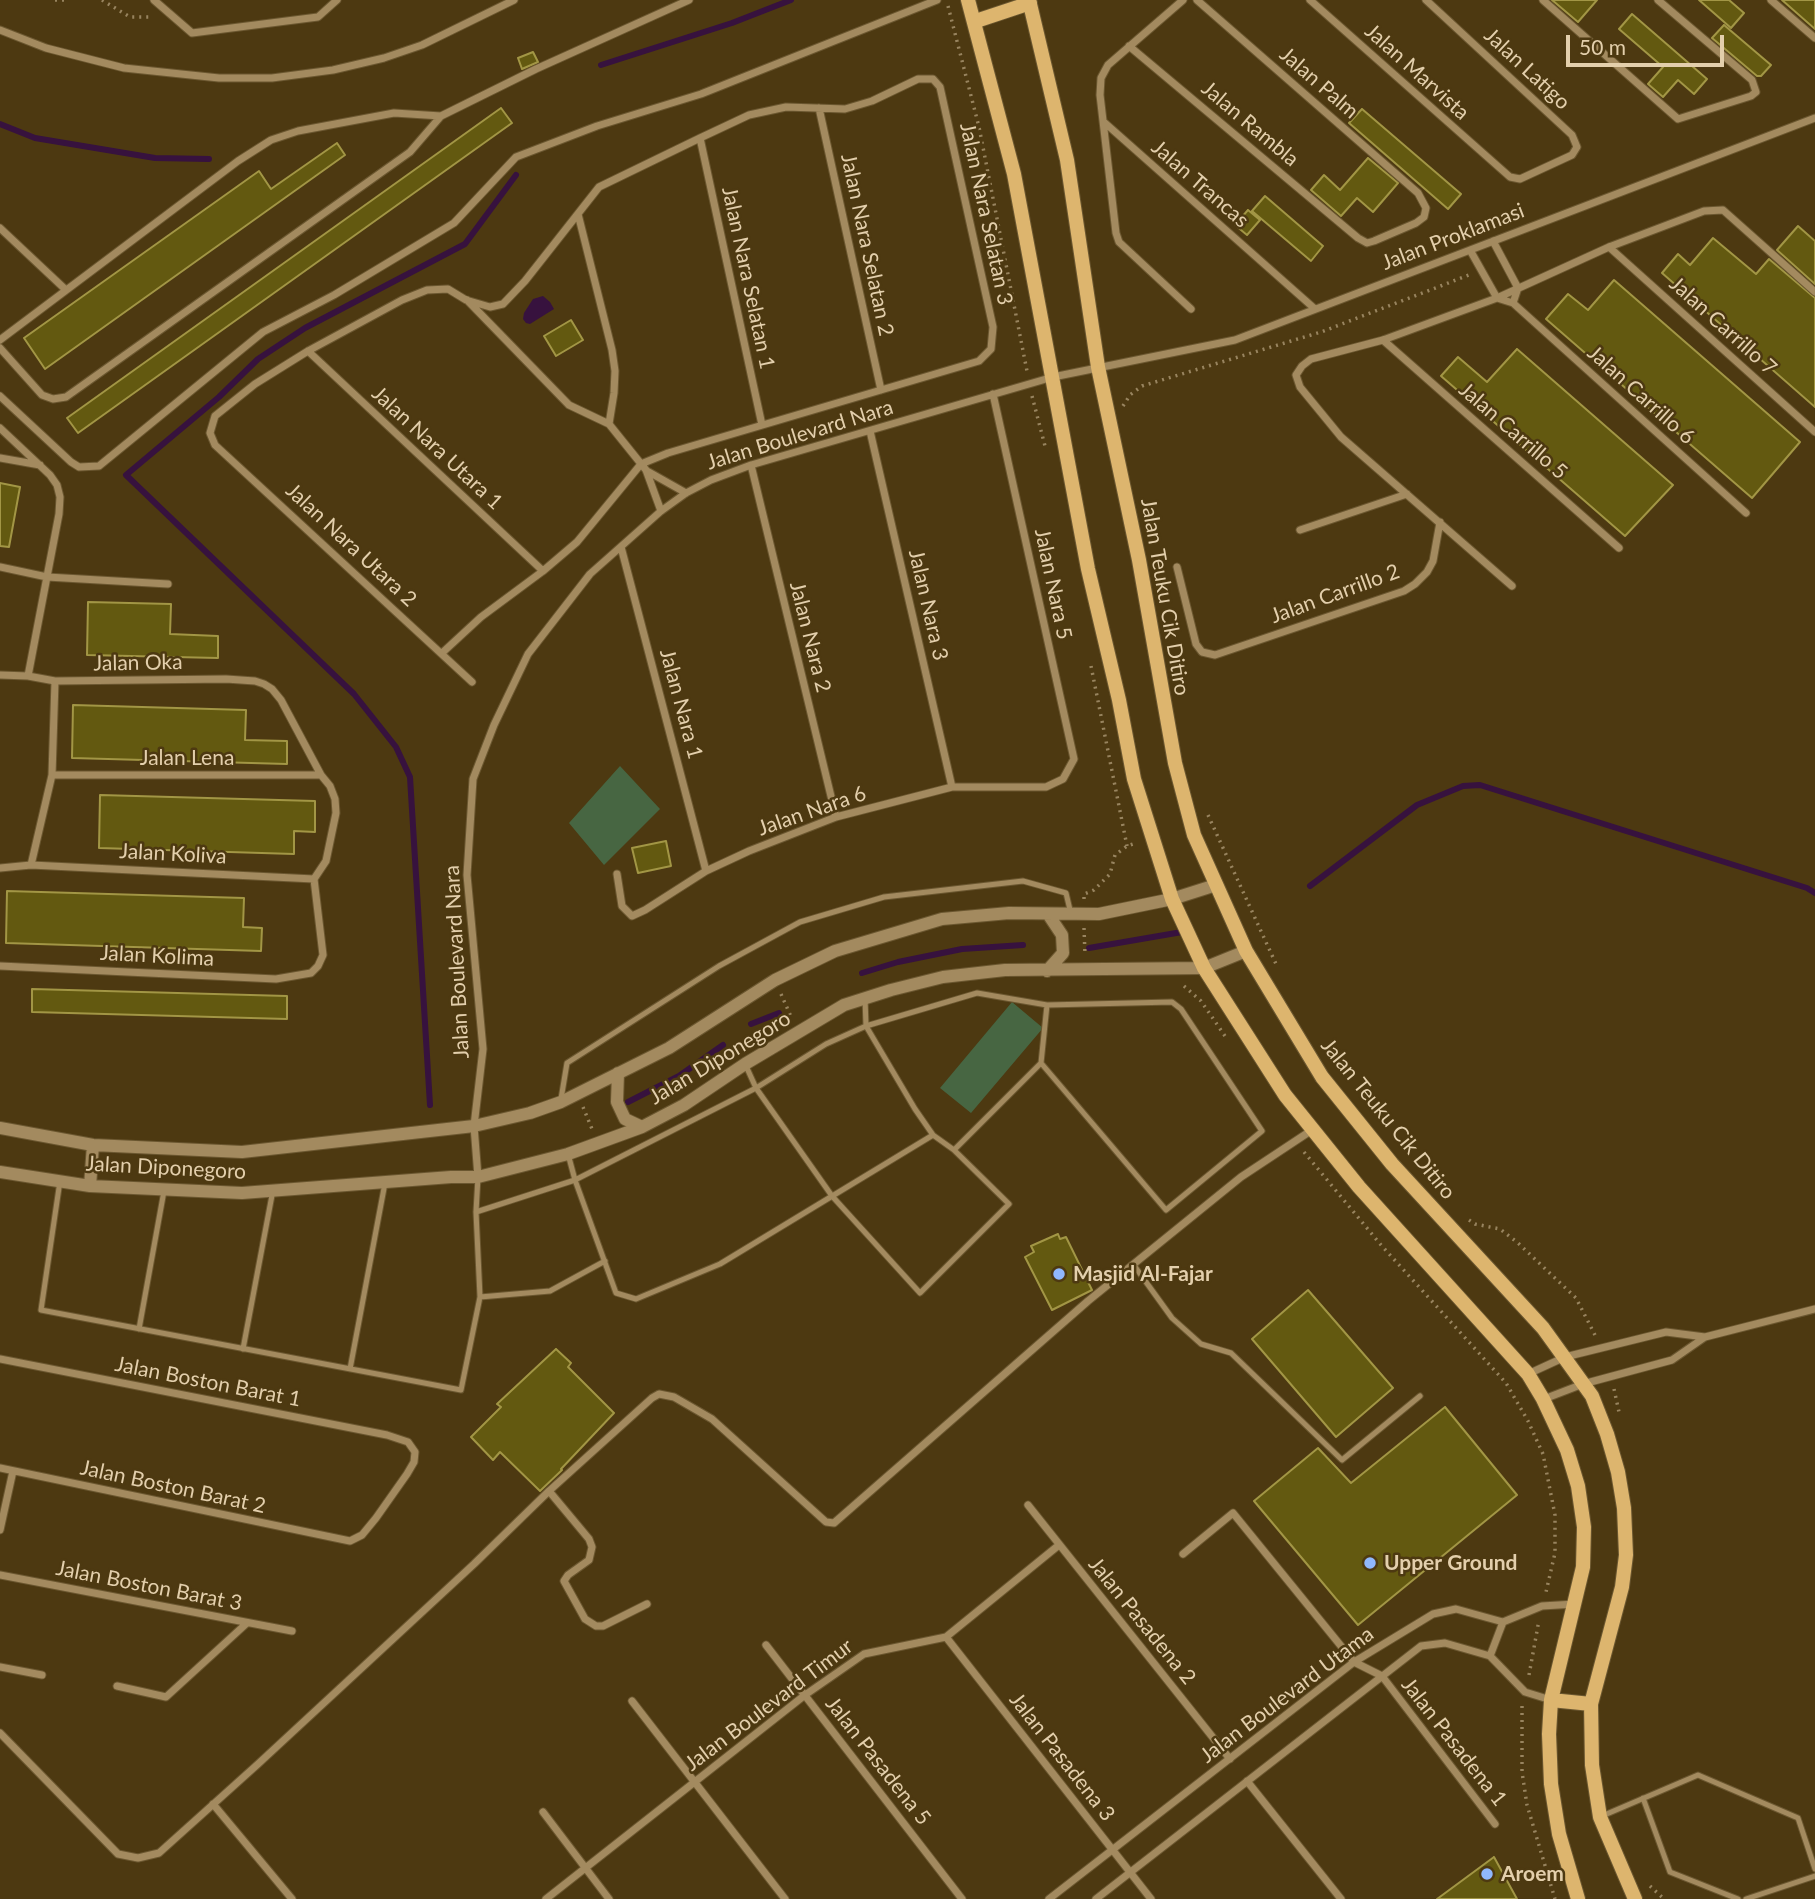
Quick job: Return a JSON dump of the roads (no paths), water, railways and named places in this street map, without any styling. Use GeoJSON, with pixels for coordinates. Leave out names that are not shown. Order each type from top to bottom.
{"type":"FeatureCollection","features":[{"type":"Feature","properties":{"kind":"main road"},"geometry":{"type":"LineString","coordinates":[[968,0],[976,21],[1014,174],[1088,569],[1119,700],[1134,779],[1172,899],[1204,968],[1259,1057],[1312,1130],[1359,1187],[1528,1374],[1567,1450],[1578,1486],[1584,1527],[1583,1567],[1551,1700],[1549,1734],[1551,1784],[1559,1834],[1578,1899]]}},
{"type":"Feature","properties":{"kind":"main road"},"geometry":{"type":"LineString","coordinates":[[976,21],[1030,1]]}},
{"type":"Feature","properties":{"kind":"main road","name":"Jalan Teuku Cik Ditiro"},"geometry":{"type":"LineString","coordinates":[[1030,1],[1067,160],[1098,367],[1139,560],[1175,763],[1194,835],[1246,951],[1322,1077],[1392,1164],[1543,1328],[1565,1356],[1592,1396],[1618,1472],[1624,1508],[1626,1555],[1622,1587],[1591,1704],[1592,1765],[1600,1817],[1635,1899]]}},
{"type":"Feature","properties":{"kind":"main road"},"geometry":{"type":"LineString","coordinates":[[1551,1700],[1591,1704]]}},
{"type":"Feature","properties":{"kind":"street"},"geometry":{"type":"LineString","coordinates":[[154,0],[192,33],[318,17],[337,0]]}},
{"type":"Feature","properties":{"kind":"street"},"geometry":{"type":"LineString","coordinates":[[0,30],[46,48],[124,68],[219,78],[272,78],[333,70],[384,58],[422,45],[514,0]]}},
{"type":"Feature","properties":{"kind":"street"},"geometry":{"type":"LineString","coordinates":[[0,348],[42,395],[66,397],[410,152],[441,116],[536,68],[689,0]]}},
{"type":"Feature","properties":{"kind":"street"},"geometry":{"type":"LineString","coordinates":[[0,396],[71,462],[79,467],[99,466],[263,332],[334,295],[454,223],[516,157],[597,126],[701,94],[937,0]]}},
{"type":"Feature","properties":{"kind":"street"},"geometry":{"type":"LineString","coordinates":[[1183,0],[1108,65],[1101,78],[1100,95],[1119,242],[1191,309]]}},
{"type":"Feature","properties":{"kind":"street","name":"Jalan Palm"},"geometry":{"type":"LineString","coordinates":[[1197,0],[1418,193],[1426,208],[1424,217],[1416,223],[1367,243],[1348,229]]}},
{"type":"Feature","properties":{"kind":"street","name":"Jalan Marvista"},"geometry":{"type":"LineString","coordinates":[[1310,0],[1510,177],[1520,180],[1572,155],[1577,147],[1572,135]]}},
{"type":"Feature","properties":{"kind":"street","name":"Jalan Latigo"},"geometry":{"type":"LineString","coordinates":[[1426,0],[1572,135]]}},
{"type":"Feature","properties":{"kind":"street"},"geometry":{"type":"LineString","coordinates":[[1543,0],[1673,116],[1683,118],[1756,92],[1752,80],[1658,0]]}},
{"type":"Feature","properties":{"kind":"street"},"geometry":{"type":"LineString","coordinates":[[1771,0],[1815,38]]}},
{"type":"Feature","properties":{"kind":"street","name":"Jalan Rambla"},"geometry":{"type":"LineString","coordinates":[[1129,46],[1348,229]]}},
{"type":"Feature","properties":{"kind":"street","name":"Jalan Nara Selatan 3"},"geometry":{"type":"LineString","coordinates":[[819,108],[854,107],[918,79],[933,79],[940,87],[993,327],[991,349],[979,361],[881,390]]}},
{"type":"Feature","properties":{"kind":"street"},"geometry":{"type":"LineString","coordinates":[[466,300],[490,307],[503,304],[599,187],[749,115],[786,107],[819,108]]}},
{"type":"Feature","properties":{"kind":"street","name":"Jalan Nara Selatan 2"},"geometry":{"type":"LineString","coordinates":[[819,108],[881,390]]}},
{"type":"Feature","properties":{"kind":"street"},"geometry":{"type":"LineString","coordinates":[[0,340],[238,161],[271,140],[298,131],[394,113],[441,116]]}},
{"type":"Feature","properties":{"kind":"street","name":"Jalan Proklamasi"},"geometry":{"type":"LineString","coordinates":[[1053,377],[1235,340],[1815,118]]}},
{"type":"Feature","properties":{"kind":"street","name":"Jalan Trancas"},"geometry":{"type":"LineString","coordinates":[[1105,123],[1315,309]]}},
{"type":"Feature","properties":{"kind":"street","name":"Jalan Nara Selatan 1"},"geometry":{"type":"LineString","coordinates":[[700,138],[762,425]]}},
{"type":"Feature","properties":{"kind":"street"},"geometry":{"type":"LineString","coordinates":[[1512,586],[1340,437],[1300,387],[1296,375],[1311,359],[1383,340],[1497,298],[1609,247],[1704,211],[1723,210],[1815,292]]}},
{"type":"Feature","properties":{"kind":"street"},"geometry":{"type":"LineString","coordinates":[[578,214],[614,361],[614,393],[609,424]]}},
{"type":"Feature","properties":{"kind":"street"},"geometry":{"type":"LineString","coordinates":[[0,228],[66,290]]}},
{"type":"Feature","properties":{"kind":"street"},"geometry":{"type":"LineString","coordinates":[[1470,250],[1497,298],[1513,303],[1518,288],[1493,241]]}},
{"type":"Feature","properties":{"kind":"street","name":"Jalan Carrillo 7"},"geometry":{"type":"LineString","coordinates":[[1609,247],[1815,432]]}},
{"type":"Feature","properties":{"kind":"street"},"geometry":{"type":"LineString","coordinates":[[308,351],[402,300],[427,290],[448,289],[466,300],[569,405],[609,424],[644,467],[662,510]]}},
{"type":"Feature","properties":{"kind":"street","name":"Jalan Carrillo 6"},"geometry":{"type":"LineString","coordinates":[[1513,303],[1746,513]]}},
{"type":"Feature","properties":{"kind":"street","name":"Jalan Carrillo 5"},"geometry":{"type":"LineString","coordinates":[[1383,340],[1619,548]]}},
{"type":"Feature","properties":{"kind":"street","name":"Jalan Nara Utara 2"},"geometry":{"type":"LineString","coordinates":[[308,351],[255,384],[215,416],[210,433],[215,445],[471,682]]}},
{"type":"Feature","properties":{"kind":"street","name":"Jalan Nara Utara 1"},"geometry":{"type":"LineString","coordinates":[[308,351],[543,571]]}},
{"type":"Feature","properties":{"kind":"street","name":"Jalan Boulevard Nara"},"geometry":{"type":"LineString","coordinates":[[478,1177],[474,1126],[484,1049],[467,875],[473,779],[494,725],[528,654],[590,574],[662,510],[686,493],[751,465],[1053,377]]}},
{"type":"Feature","properties":{"kind":"street"},"geometry":{"type":"LineString","coordinates":[[442,653],[481,617],[577,542],[644,467],[668,453],[881,390]]}},
{"type":"Feature","properties":{"kind":"street","name":"Jalan Nara 5"},"geometry":{"type":"LineString","coordinates":[[993,394],[1074,759],[1063,779]]}},
{"type":"Feature","properties":{"kind":"street"},"geometry":{"type":"LineString","coordinates":[[0,428],[40,465],[57,485],[60,497],[28,676]]}},
{"type":"Feature","properties":{"kind":"street","name":"Jalan Nara 3"},"geometry":{"type":"LineString","coordinates":[[870,431],[952,788]]}},
{"type":"Feature","properties":{"kind":"street"},"geometry":{"type":"LineString","coordinates":[[0,458],[40,465]]}},
{"type":"Feature","properties":{"kind":"street","name":"Jalan Nara 2"},"geometry":{"type":"LineString","coordinates":[[751,465],[835,817]]}},
{"type":"Feature","properties":{"kind":"street"},"geometry":{"type":"LineString","coordinates":[[644,467],[686,493]]}},
{"type":"Feature","properties":{"kind":"street"},"geometry":{"type":"LineString","coordinates":[[1300,530],[1407,494]]}},
{"type":"Feature","properties":{"kind":"street","name":"Jalan Carrillo 2"},"geometry":{"type":"LineString","coordinates":[[1177,567],[1196,644],[1202,652],[1215,655],[1404,591],[1427,572],[1433,561],[1440,522]]}},
{"type":"Feature","properties":{"kind":"street","name":"Jalan Nara 1"},"geometry":{"type":"LineString","coordinates":[[621,547],[706,871]]}},
{"type":"Feature","properties":{"kind":"street"},"geometry":{"type":"LineString","coordinates":[[0,567],[47,577],[168,584]]}},
{"type":"Feature","properties":{"kind":"street","name":"Jalan Oka"},"geometry":{"type":"LineString","coordinates":[[0,675],[55,681],[249,680],[264,684],[276,694],[321,775]]}},
{"type":"Feature","properties":{"kind":"street"},"geometry":{"type":"LineString","coordinates":[[31,865],[52,775],[55,681]]}},
{"type":"Feature","properties":{"kind":"street","name":"Jalan Lena"},"geometry":{"type":"LineString","coordinates":[[52,775],[321,775]]}},
{"type":"Feature","properties":{"kind":"street"},"geometry":{"type":"LineString","coordinates":[[314,879],[326,861],[336,813],[330,786],[321,775]]}},
{"type":"Feature","properties":{"kind":"street","name":"Jalan Nara 6"},"geometry":{"type":"LineString","coordinates":[[617,874],[622,906],[632,916],[706,871],[835,817],[952,788],[1046,787],[1063,779]]}},
{"type":"Feature","properties":{"kind":"street","name":"Jalan Koliva"},"geometry":{"type":"LineString","coordinates":[[0,868],[31,865],[314,879]]}},
{"type":"Feature","properties":{"kind":"street","name":"Jalan Kolima"},"geometry":{"type":"LineString","coordinates":[[0,966],[276,979],[311,973],[323,956],[314,879]]}},
{"type":"Feature","properties":{"kind":"street","name":"Jalan Diponegoro"},"geometry":{"type":"LineString","coordinates":[[0,1128],[93,1145],[242,1152],[474,1126],[561,1102],[669,1048],[775,980],[835,951],[942,919],[1009,913],[1078,915],[1172,899],[1216,885]]}},
{"type":"Feature","properties":{"kind":"street"},"geometry":{"type":"LineString","coordinates":[[1047,971],[1063,953],[1062,935],[1048,914]]}},
{"type":"Feature","properties":{"kind":"street","name":"Jalan Diponegoro"},"geometry":{"type":"LineString","coordinates":[[0,1172],[90,1186],[242,1193],[478,1177],[568,1154],[642,1126],[684,1105],[745,1064],[845,1004],[943,977],[1005,970],[1204,968],[1246,951]]}},
{"type":"Feature","properties":{"kind":"street"},"geometry":{"type":"LineString","coordinates":[[618,1073],[617,1102],[625,1119],[642,1126]]}},
{"type":"Feature","properties":{"kind":"street"},"geometry":{"type":"LineString","coordinates":[[0,1733],[118,1854],[138,1858],[159,1853],[652,1398],[664,1395],[674,1397],[712,1419],[825,1522],[834,1523],[1133,1264],[1241,1177],[1312,1130]]}},
{"type":"Feature","properties":{"kind":"street"},"geometry":{"type":"LineString","coordinates":[[90,1186],[93,1145]]}},
{"type":"Feature","properties":{"kind":"street"},"geometry":{"type":"LineString","coordinates":[[1543,1399],[1583,1384],[1672,1360],[1705,1337],[1815,1309]]}},
{"type":"Feature","properties":{"kind":"street"},"geometry":{"type":"LineString","coordinates":[[1528,1374],[1565,1356],[1666,1332],[1705,1337]]}},
{"type":"Feature","properties":{"kind":"street","name":"Jalan Boston Barat 1"},"geometry":{"type":"LineString","coordinates":[[0,1359],[387,1434],[408,1442],[415,1452],[414,1462],[376,1518],[356,1539],[339,1540]]}},
{"type":"Feature","properties":{"kind":"street","name":"Jalan Boston Barat 2"},"geometry":{"type":"LineString","coordinates":[[0,1468],[339,1540]]}},
{"type":"Feature","properties":{"kind":"street"},"geometry":{"type":"LineString","coordinates":[[0,1530],[13,1471]]}},
{"type":"Feature","properties":{"kind":"street"},"geometry":{"type":"LineString","coordinates":[[549,1491],[589,1539],[592,1547],[589,1560],[564,1581],[584,1619],[596,1626],[603,1626],[647,1604]]}},
{"type":"Feature","properties":{"kind":"street","name":"Jalan Pasadena 2"},"geometry":{"type":"LineString","coordinates":[[1027,1505],[1230,1759]]}},
{"type":"Feature","properties":{"kind":"street","name":"Jalan Pasadena 1"},"geometry":{"type":"LineString","coordinates":[[1184,1554],[1233,1513],[1354,1662],[1382,1676],[1495,1824]]}},
{"type":"Feature","properties":{"kind":"street","name":"Jalan Boulevard Timur"},"geometry":{"type":"LineString","coordinates":[[546,1899],[805,1695],[864,1654],[946,1637],[1059,1545]]}},
{"type":"Feature","properties":{"kind":"street","name":"Jalan Boston Barat 3"},"geometry":{"type":"LineString","coordinates":[[0,1575],[292,1632]]}},
{"type":"Feature","properties":{"kind":"street"},"geometry":{"type":"LineString","coordinates":[[1490,1656],[1503,1622],[1542,1606],[1576,1604]]}},
{"type":"Feature","properties":{"kind":"street","name":"Jalan Boulevard Utama"},"geometry":{"type":"LineString","coordinates":[[1049,1899],[1354,1662],[1433,1614],[1456,1609],[1503,1622]]}},
{"type":"Feature","properties":{"kind":"street"},"geometry":{"type":"LineString","coordinates":[[117,1686],[166,1697],[247,1623]]}},
{"type":"Feature","properties":{"kind":"street","name":"Jalan Pasadena 3"},"geometry":{"type":"LineString","coordinates":[[946,1637],[1151,1899]]}},
{"type":"Feature","properties":{"kind":"street","name":"Jalan Boulevard Utama"},"geometry":{"type":"LineString","coordinates":[[1096,1899],[1421,1646],[1445,1643],[1490,1656],[1525,1692],[1551,1700]]}},
{"type":"Feature","properties":{"kind":"street","name":"Jalan Pasadena 5"},"geometry":{"type":"LineString","coordinates":[[766,1645],[961,1899]]}},
{"type":"Feature","properties":{"kind":"street"},"geometry":{"type":"LineString","coordinates":[[0,1667],[42,1675]]}},
{"type":"Feature","properties":{"kind":"street"},"geometry":{"type":"LineString","coordinates":[[632,1701],[785,1899]]}},
{"type":"Feature","properties":{"kind":"street"},"geometry":{"type":"LineString","coordinates":[[1247,1781],[1341,1899]]}},
{"type":"Feature","properties":{"kind":"street"},"geometry":{"type":"LineString","coordinates":[[213,1804],[292,1899]]}},
{"type":"Feature","properties":{"kind":"street"},"geometry":{"type":"LineString","coordinates":[[542,1812],[609,1899]]}},
{"type":"Feature","properties":{"kind":"lane"},"geometry":{"type":"LineString","coordinates":[[561,1102],[567,1063],[719,966],[800,922],[884,897],[1023,881],[1066,893],[1078,915]]}},
{"type":"Feature","properties":{"kind":"lane"},"geometry":{"type":"LineString","coordinates":[[477,1212],[575,1180],[756,1088],[826,1044],[866,1026],[977,993],[1047,1006],[1172,1002],[1181,1009],[1262,1131],[1167,1210],[1041,1063]]}},
{"type":"Feature","properties":{"kind":"lane"},"geometry":{"type":"LineString","coordinates":[[745,1064],[756,1088],[832,1196],[920,1293],[1009,1204],[954,1150],[933,1135],[866,1026],[866,998]]}},
{"type":"Feature","properties":{"kind":"lane"},"geometry":{"type":"LineString","coordinates":[[954,1150],[1041,1063],[1047,1006]]}},
{"type":"Feature","properties":{"kind":"lane"},"geometry":{"type":"LineString","coordinates":[[568,1154],[616,1293],[636,1299],[720,1265],[933,1135]]}},
{"type":"Feature","properties":{"kind":"lane"},"geometry":{"type":"LineString","coordinates":[[60,1181],[41,1310],[461,1390],[480,1297],[478,1177]]}},
{"type":"Feature","properties":{"kind":"lane"},"geometry":{"type":"LineString","coordinates":[[351,1369],[385,1182]]}},
{"type":"Feature","properties":{"kind":"lane"},"geometry":{"type":"LineString","coordinates":[[139,1329],[164,1189]]}},
{"type":"Feature","properties":{"kind":"lane"},"geometry":{"type":"LineString","coordinates":[[243,1349],[273,1191]]}},
{"type":"Feature","properties":{"kind":"lane"},"geometry":{"type":"LineString","coordinates":[[480,1297],[550,1291],[605,1261]]}},
{"type":"Feature","properties":{"kind":"lane"},"geometry":{"type":"LineString","coordinates":[[1133,1264],[1172,1318],[1201,1344],[1231,1353],[1342,1460],[1420,1396]]}},
{"type":"Feature","properties":{"kind":"lane"},"geometry":{"type":"LineString","coordinates":[[1600,1817],[1698,1775],[1798,1818],[1815,1869]]}},
{"type":"Feature","properties":{"kind":"lane"},"geometry":{"type":"LineString","coordinates":[[1643,1798],[1670,1872],[1738,1899]]}},
{"type":"Feature","properties":{"kind":"lane"},"geometry":{"type":"LineString","coordinates":[[1746,1899],[1815,1875]]}},
{"type":"Feature","properties":{"kind":"waterway"},"geometry":{"type":"LineString","coordinates":[[601,65],[732,23],[791,0]]}},
{"type":"Feature","properties":{"kind":"waterway"},"geometry":{"type":"LineString","coordinates":[[0,124],[35,138],[155,158],[209,159]]}},
{"type":"Feature","properties":{"kind":"waterway"},"geometry":{"type":"LineString","coordinates":[[430,1105],[410,777],[396,747],[354,694],[126,475],[219,397],[258,359],[305,328],[465,244],[516,175]]}},
{"type":"Feature","properties":{"kind":"waterway"},"geometry":{"type":"LineString","coordinates":[[1310,886],[1417,805],[1463,786],[1480,785],[1807,888],[1815,893]]}},
{"type":"Feature","properties":{"kind":"waterway"},"geometry":{"type":"LineString","coordinates":[[1089,948],[1182,932]]}},
{"type":"Feature","properties":{"kind":"waterway"},"geometry":{"type":"LineString","coordinates":[[862,973],[898,962],[962,949],[1023,945]]}},
{"type":"Feature","properties":{"kind":"waterway"},"geometry":{"type":"LineString","coordinates":[[751,1024],[779,1013]]}},
{"type":"Feature","properties":{"kind":"waterway"},"geometry":{"type":"LineString","coordinates":[[628,1102],[679,1076],[723,1045]]}},
{"type":"Feature","properties":{"kind":"place","name":"Masjid Al-Fajar"},"geometry":{"type":"Point","coordinates":[1059,1274]}},
{"type":"Feature","properties":{"kind":"place","name":"Upper Ground"},"geometry":{"type":"Point","coordinates":[1370,1563]}},
{"type":"Feature","properties":{"kind":"place","name":"Aroem"},"geometry":{"type":"Point","coordinates":[1487,1874]}}]}
